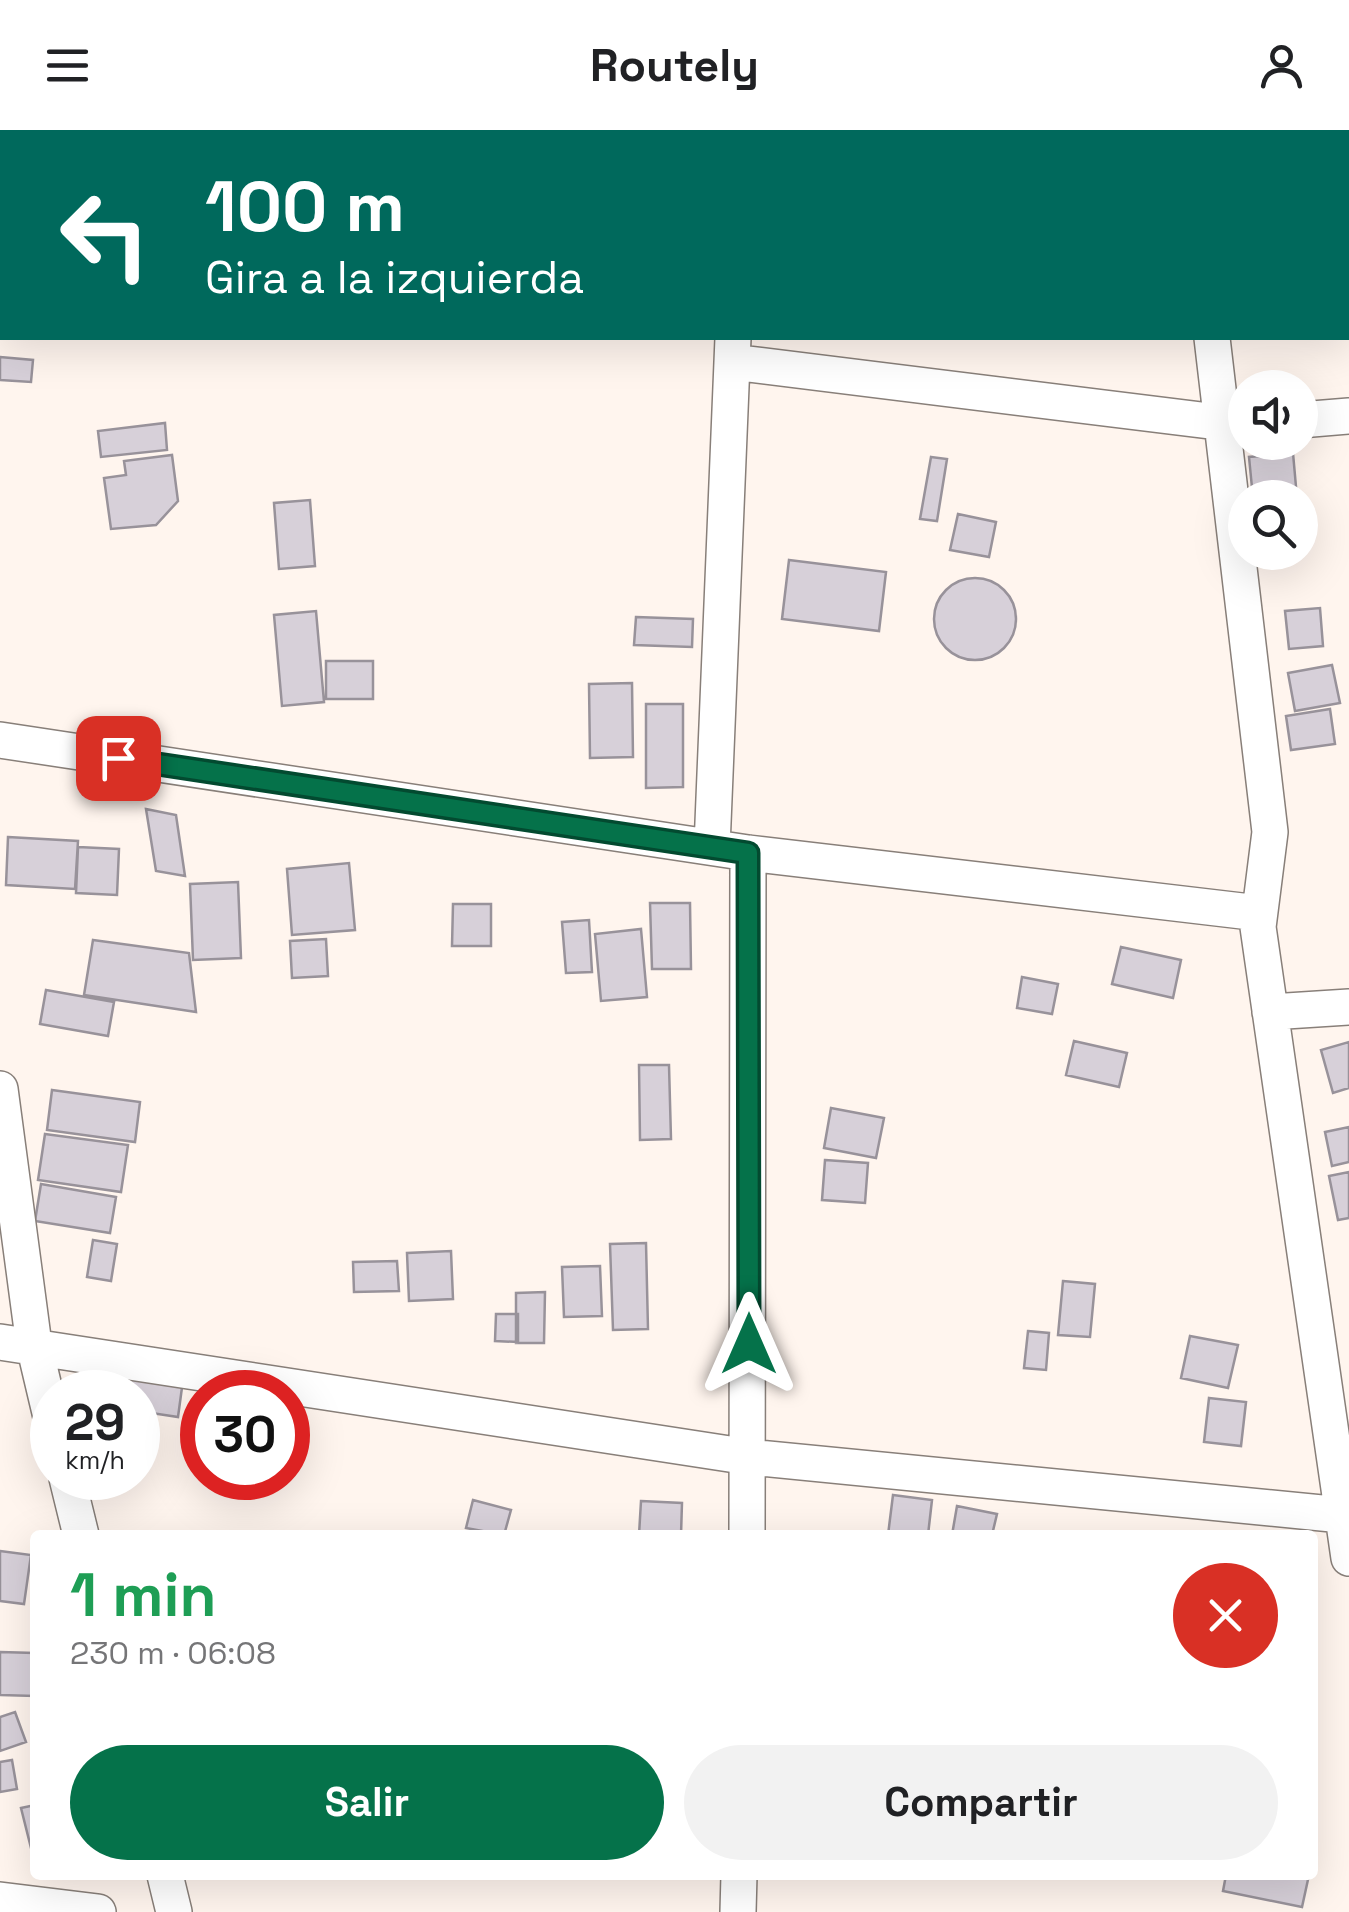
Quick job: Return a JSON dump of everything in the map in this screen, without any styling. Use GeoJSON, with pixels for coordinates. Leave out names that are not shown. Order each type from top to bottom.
{"type":"FeatureCollection","features":[{"type":"Feature","properties":{"kind":"street"},"geometry":{"type":"LineString","coordinates":[[1212,340],[1228,404]]}},
{"type":"Feature","properties":{"kind":"street"},"geometry":{"type":"LineString","coordinates":[[712,847],[733,350],[1228,423]]}},
{"type":"Feature","properties":{"kind":"street"},"geometry":{"type":"LineString","coordinates":[[1318,419],[1349,416]]}},
{"type":"Feature","properties":{"kind":"street"},"geometry":{"type":"LineString","coordinates":[[1236,460],[1270,832],[1260,913],[1270,1012],[1349,1558]]}},
{"type":"Feature","properties":{"kind":"street"},"geometry":{"type":"LineString","coordinates":[[0,740],[748,853],[1260,913]]}},
{"type":"Feature","properties":{"kind":"street"},"geometry":{"type":"LineString","coordinates":[[747,1530],[748,853]]}},
{"type":"Feature","properties":{"kind":"street"},"geometry":{"type":"LineString","coordinates":[[1270,1012],[1349,1007]]}},
{"type":"Feature","properties":{"kind":"street"},"geometry":{"type":"LineString","coordinates":[[0,1089],[17,1344],[30,1373]]}},
{"type":"Feature","properties":{"kind":"street"},"geometry":{"type":"LineString","coordinates":[[17,1344],[749,1457],[1342,1515]]}},
{"type":"Feature","properties":{"kind":"street"},"geometry":{"type":"LineString","coordinates":[[72,1500],[80,1530]]}},
{"type":"Feature","properties":{"kind":"street"},"geometry":{"type":"LineString","coordinates":[[166,1880],[174,1912]]}},
{"type":"Feature","properties":{"kind":"street"},"geometry":{"type":"LineString","coordinates":[[738,1912],[739,1880]]}},
{"type":"Feature","properties":{"kind":"street"},"geometry":{"type":"LineString","coordinates":[[0,1900],[98,1912]]}},
{"type":"Feature","properties":{"kind":"building"},"geometry":{"type":"Polygon","coordinates":[[[0,357],[33,360],[31,382],[0,380],[0,357]]]}},
{"type":"Feature","properties":{"kind":"building"},"geometry":{"type":"Polygon","coordinates":[[[165,423],[167,450],[101,457],[98,431],[165,423]]]}},
{"type":"Feature","properties":{"kind":"building"},"geometry":{"type":"Polygon","coordinates":[[[172,455],[178,501],[156,525],[111,529],[104,478],[126,475],[124,461],[172,455]]]}},
{"type":"Feature","properties":{"kind":"building"},"geometry":{"type":"Polygon","coordinates":[[[931,457],[947,459],[937,521],[920,519],[931,457]]]}},
{"type":"Feature","properties":{"kind":"building"},"geometry":{"type":"Polygon","coordinates":[[[1249,460],[1294,460],[1295,480],[1251,480],[1249,460]]]}},
{"type":"Feature","properties":{"kind":"building"},"geometry":{"type":"Polygon","coordinates":[[[310,500],[315,566],[279,569],[274,503],[310,500]]]}},
{"type":"Feature","properties":{"kind":"building"},"geometry":{"type":"Polygon","coordinates":[[[958,514],[996,522],[989,557],[950,550],[958,514]]]}},
{"type":"Feature","properties":{"kind":"building"},"geometry":{"type":"Polygon","coordinates":[[[789,560],[886,572],[879,631],[782,619],[789,560]]]}},
{"type":"Feature","properties":{"kind":"building"},"geometry":{"type":"Polygon","coordinates":[[[975,578],[991,581],[1004,590],[1013,603],[1013,635],[1004,648],[991,657],[975,660],[959,657],[946,648],[937,635],[934,619],[937,603],[946,590],[959,581],[975,578]]]}},
{"type":"Feature","properties":{"kind":"building"},"geometry":{"type":"Polygon","coordinates":[[[1320,608],[1323,646],[1289,649],[1285,611],[1320,608]]]}},
{"type":"Feature","properties":{"kind":"building"},"geometry":{"type":"Polygon","coordinates":[[[316,611],[324,702],[282,706],[274,615],[316,611]]]}},
{"type":"Feature","properties":{"kind":"building"},"geometry":{"type":"Polygon","coordinates":[[[636,617],[693,619],[692,647],[634,645],[636,617]]]}},
{"type":"Feature","properties":{"kind":"building"},"geometry":{"type":"Polygon","coordinates":[[[326,661],[373,661],[373,699],[326,699],[326,661]]]}},
{"type":"Feature","properties":{"kind":"building"},"geometry":{"type":"Polygon","coordinates":[[[1332,665],[1340,703],[1295,711],[1288,673],[1332,665]]]}},
{"type":"Feature","properties":{"kind":"building"},"geometry":{"type":"Polygon","coordinates":[[[632,683],[633,757],[590,758],[589,684],[632,683]]]}},
{"type":"Feature","properties":{"kind":"building"},"geometry":{"type":"Polygon","coordinates":[[[646,704],[683,704],[683,787],[646,788],[646,704]]]}},
{"type":"Feature","properties":{"kind":"building"},"geometry":{"type":"Polygon","coordinates":[[[1330,709],[1335,744],[1291,750],[1286,716],[1330,709]]]}},
{"type":"Feature","properties":{"kind":"building"},"geometry":{"type":"Polygon","coordinates":[[[146,809],[176,815],[185,876],[156,871],[146,809]]]}},
{"type":"Feature","properties":{"kind":"building"},"geometry":{"type":"Polygon","coordinates":[[[8,837],[78,841],[75,889],[6,885],[8,837]]]}},
{"type":"Feature","properties":{"kind":"building"},"geometry":{"type":"Polygon","coordinates":[[[78,847],[119,849],[117,895],[76,893],[78,847]]]}},
{"type":"Feature","properties":{"kind":"building"},"geometry":{"type":"Polygon","coordinates":[[[349,863],[355,930],[292,935],[287,869],[349,863]]]}},
{"type":"Feature","properties":{"kind":"building"},"geometry":{"type":"Polygon","coordinates":[[[238,882],[241,958],[193,960],[190,884],[238,882]]]}},
{"type":"Feature","properties":{"kind":"building"},"geometry":{"type":"Polygon","coordinates":[[[650,903],[690,903],[691,969],[652,969],[650,903]]]}},
{"type":"Feature","properties":{"kind":"building"},"geometry":{"type":"Polygon","coordinates":[[[453,904],[491,904],[491,946],[452,946],[453,904]]]}},
{"type":"Feature","properties":{"kind":"building"},"geometry":{"type":"Polygon","coordinates":[[[589,920],[592,972],[566,973],[562,922],[589,920]]]}},
{"type":"Feature","properties":{"kind":"building"},"geometry":{"type":"Polygon","coordinates":[[[641,929],[647,997],[601,1001],[595,934],[641,929]]]}},
{"type":"Feature","properties":{"kind":"building"},"geometry":{"type":"Polygon","coordinates":[[[326,939],[328,976],[292,978],[290,941],[326,939]]]}},
{"type":"Feature","properties":{"kind":"building"},"geometry":{"type":"Polygon","coordinates":[[[93,940],[189,953],[196,1012],[84,995],[93,940]]]}},
{"type":"Feature","properties":{"kind":"building"},"geometry":{"type":"Polygon","coordinates":[[[1121,947],[1181,960],[1173,998],[1112,984],[1121,947]]]}},
{"type":"Feature","properties":{"kind":"building"},"geometry":{"type":"Polygon","coordinates":[[[1022,977],[1058,984],[1052,1014],[1017,1008],[1022,977]]]}},
{"type":"Feature","properties":{"kind":"building"},"geometry":{"type":"Polygon","coordinates":[[[46,990],[114,1002],[108,1036],[40,1024],[46,990]]]}},
{"type":"Feature","properties":{"kind":"building"},"geometry":{"type":"Polygon","coordinates":[[[1074,1041],[1127,1053],[1119,1087],[1066,1075],[1074,1041]]]}},
{"type":"Feature","properties":{"kind":"building"},"geometry":{"type":"Polygon","coordinates":[[[1349,1042],[1349,1088],[1333,1093],[1321,1050],[1349,1042]]]}},
{"type":"Feature","properties":{"kind":"building"},"geometry":{"type":"Polygon","coordinates":[[[639,1065],[669,1065],[671,1139],[640,1140],[639,1065]]]}},
{"type":"Feature","properties":{"kind":"building"},"geometry":{"type":"Polygon","coordinates":[[[52,1090],[140,1102],[135,1142],[47,1130],[52,1090]]]}},
{"type":"Feature","properties":{"kind":"building"},"geometry":{"type":"Polygon","coordinates":[[[831,1108],[884,1118],[876,1158],[824,1148],[831,1108]]]}},
{"type":"Feature","properties":{"kind":"building"},"geometry":{"type":"Polygon","coordinates":[[[1349,1127],[1349,1162],[1332,1166],[1325,1132],[1349,1127]]]}},
{"type":"Feature","properties":{"kind":"building"},"geometry":{"type":"Polygon","coordinates":[[[45,1134],[128,1145],[121,1192],[38,1180],[45,1134]]]}},
{"type":"Feature","properties":{"kind":"building"},"geometry":{"type":"Polygon","coordinates":[[[825,1160],[868,1163],[865,1203],[822,1200],[825,1160]]]}},
{"type":"Feature","properties":{"kind":"building"},"geometry":{"type":"Polygon","coordinates":[[[1349,1172],[1349,1218],[1338,1220],[1329,1176],[1349,1172]]]}},
{"type":"Feature","properties":{"kind":"building"},"geometry":{"type":"Polygon","coordinates":[[[41,1184],[116,1197],[110,1233],[35,1221],[41,1184]]]}},
{"type":"Feature","properties":{"kind":"building"},"geometry":{"type":"Polygon","coordinates":[[[93,1240],[117,1244],[111,1281],[87,1277],[93,1240]]]}},
{"type":"Feature","properties":{"kind":"building"},"geometry":{"type":"Polygon","coordinates":[[[646,1243],[648,1329],[613,1330],[610,1244],[646,1243]]]}},
{"type":"Feature","properties":{"kind":"building"},"geometry":{"type":"Polygon","coordinates":[[[451,1251],[453,1299],[409,1301],[407,1253],[451,1251]]]}},
{"type":"Feature","properties":{"kind":"building"},"geometry":{"type":"Polygon","coordinates":[[[397,1261],[399,1291],[354,1292],[353,1262],[397,1261]]]}},
{"type":"Feature","properties":{"kind":"building"},"geometry":{"type":"Polygon","coordinates":[[[600,1266],[602,1316],[564,1317],[562,1267],[600,1266]]]}},
{"type":"Feature","properties":{"kind":"building"},"geometry":{"type":"Polygon","coordinates":[[[1063,1281],[1095,1284],[1090,1337],[1058,1335],[1063,1281]]]}},
{"type":"Feature","properties":{"kind":"building"},"geometry":{"type":"Polygon","coordinates":[[[545,1292],[544,1343],[516,1343],[516,1293],[545,1292]]]}},
{"type":"Feature","properties":{"kind":"building"},"geometry":{"type":"Polygon","coordinates":[[[496,1314],[518,1314],[518,1342],[495,1341],[496,1314]]]}},
{"type":"Feature","properties":{"kind":"building"},"geometry":{"type":"Polygon","coordinates":[[[1028,1331],[1049,1333],[1046,1370],[1024,1368],[1028,1331]]]}},
{"type":"Feature","properties":{"kind":"building"},"geometry":{"type":"Polygon","coordinates":[[[1190,1336],[1238,1345],[1228,1388],[1181,1378],[1190,1336]]]}},
{"type":"Feature","properties":{"kind":"building"},"geometry":{"type":"Polygon","coordinates":[[[160,1377],[180,1380],[178,1417],[160,1414],[160,1377]]]}},
{"type":"Feature","properties":{"kind":"building"},"geometry":{"type":"Polygon","coordinates":[[[1209,1398],[1246,1402],[1241,1446],[1204,1442],[1209,1398]]]}},
{"type":"Feature","properties":{"kind":"building"},"geometry":{"type":"Polygon","coordinates":[[[893,1495],[932,1500],[929,1530],[889,1530],[893,1495]]]}},
{"type":"Feature","properties":{"kind":"building"},"geometry":{"type":"Polygon","coordinates":[[[473,1500],[511,1510],[505,1530],[466,1528],[473,1500]]]}},
{"type":"Feature","properties":{"kind":"building"},"geometry":{"type":"Polygon","coordinates":[[[641,1501],[682,1503],[681,1530],[639,1530],[641,1501]]]}},
{"type":"Feature","properties":{"kind":"building"},"geometry":{"type":"Polygon","coordinates":[[[957,1506],[997,1514],[993,1530],[953,1530],[957,1506]]]}},
{"type":"Feature","properties":{"kind":"building"},"geometry":{"type":"Polygon","coordinates":[[[0,1551],[30,1555],[24,1604],[0,1601],[0,1551]]]}},
{"type":"Feature","properties":{"kind":"building"},"geometry":{"type":"Polygon","coordinates":[[[0,1652],[30,1653],[30,1696],[0,1695],[0,1652]]]}},
{"type":"Feature","properties":{"kind":"building"},"geometry":{"type":"Polygon","coordinates":[[[15,1712],[26,1742],[0,1751],[0,1717],[15,1712]]]}},
{"type":"Feature","properties":{"kind":"building"},"geometry":{"type":"Polygon","coordinates":[[[12,1760],[17,1789],[0,1792],[0,1762],[12,1760]]]}},
{"type":"Feature","properties":{"kind":"building"},"geometry":{"type":"Polygon","coordinates":[[[30,1806],[30,1844],[21,1808],[30,1806]]]}},
{"type":"Feature","properties":{"kind":"building"},"geometry":{"type":"Polygon","coordinates":[[[1225,1880],[1308,1880],[1302,1907],[1223,1891],[1225,1880]]]}},
{"type":"Feature","properties":{"kind":"route"},"geometry":{"type":"LineString","coordinates":[[118,758],[748,853],[749,1344]]}}]}
